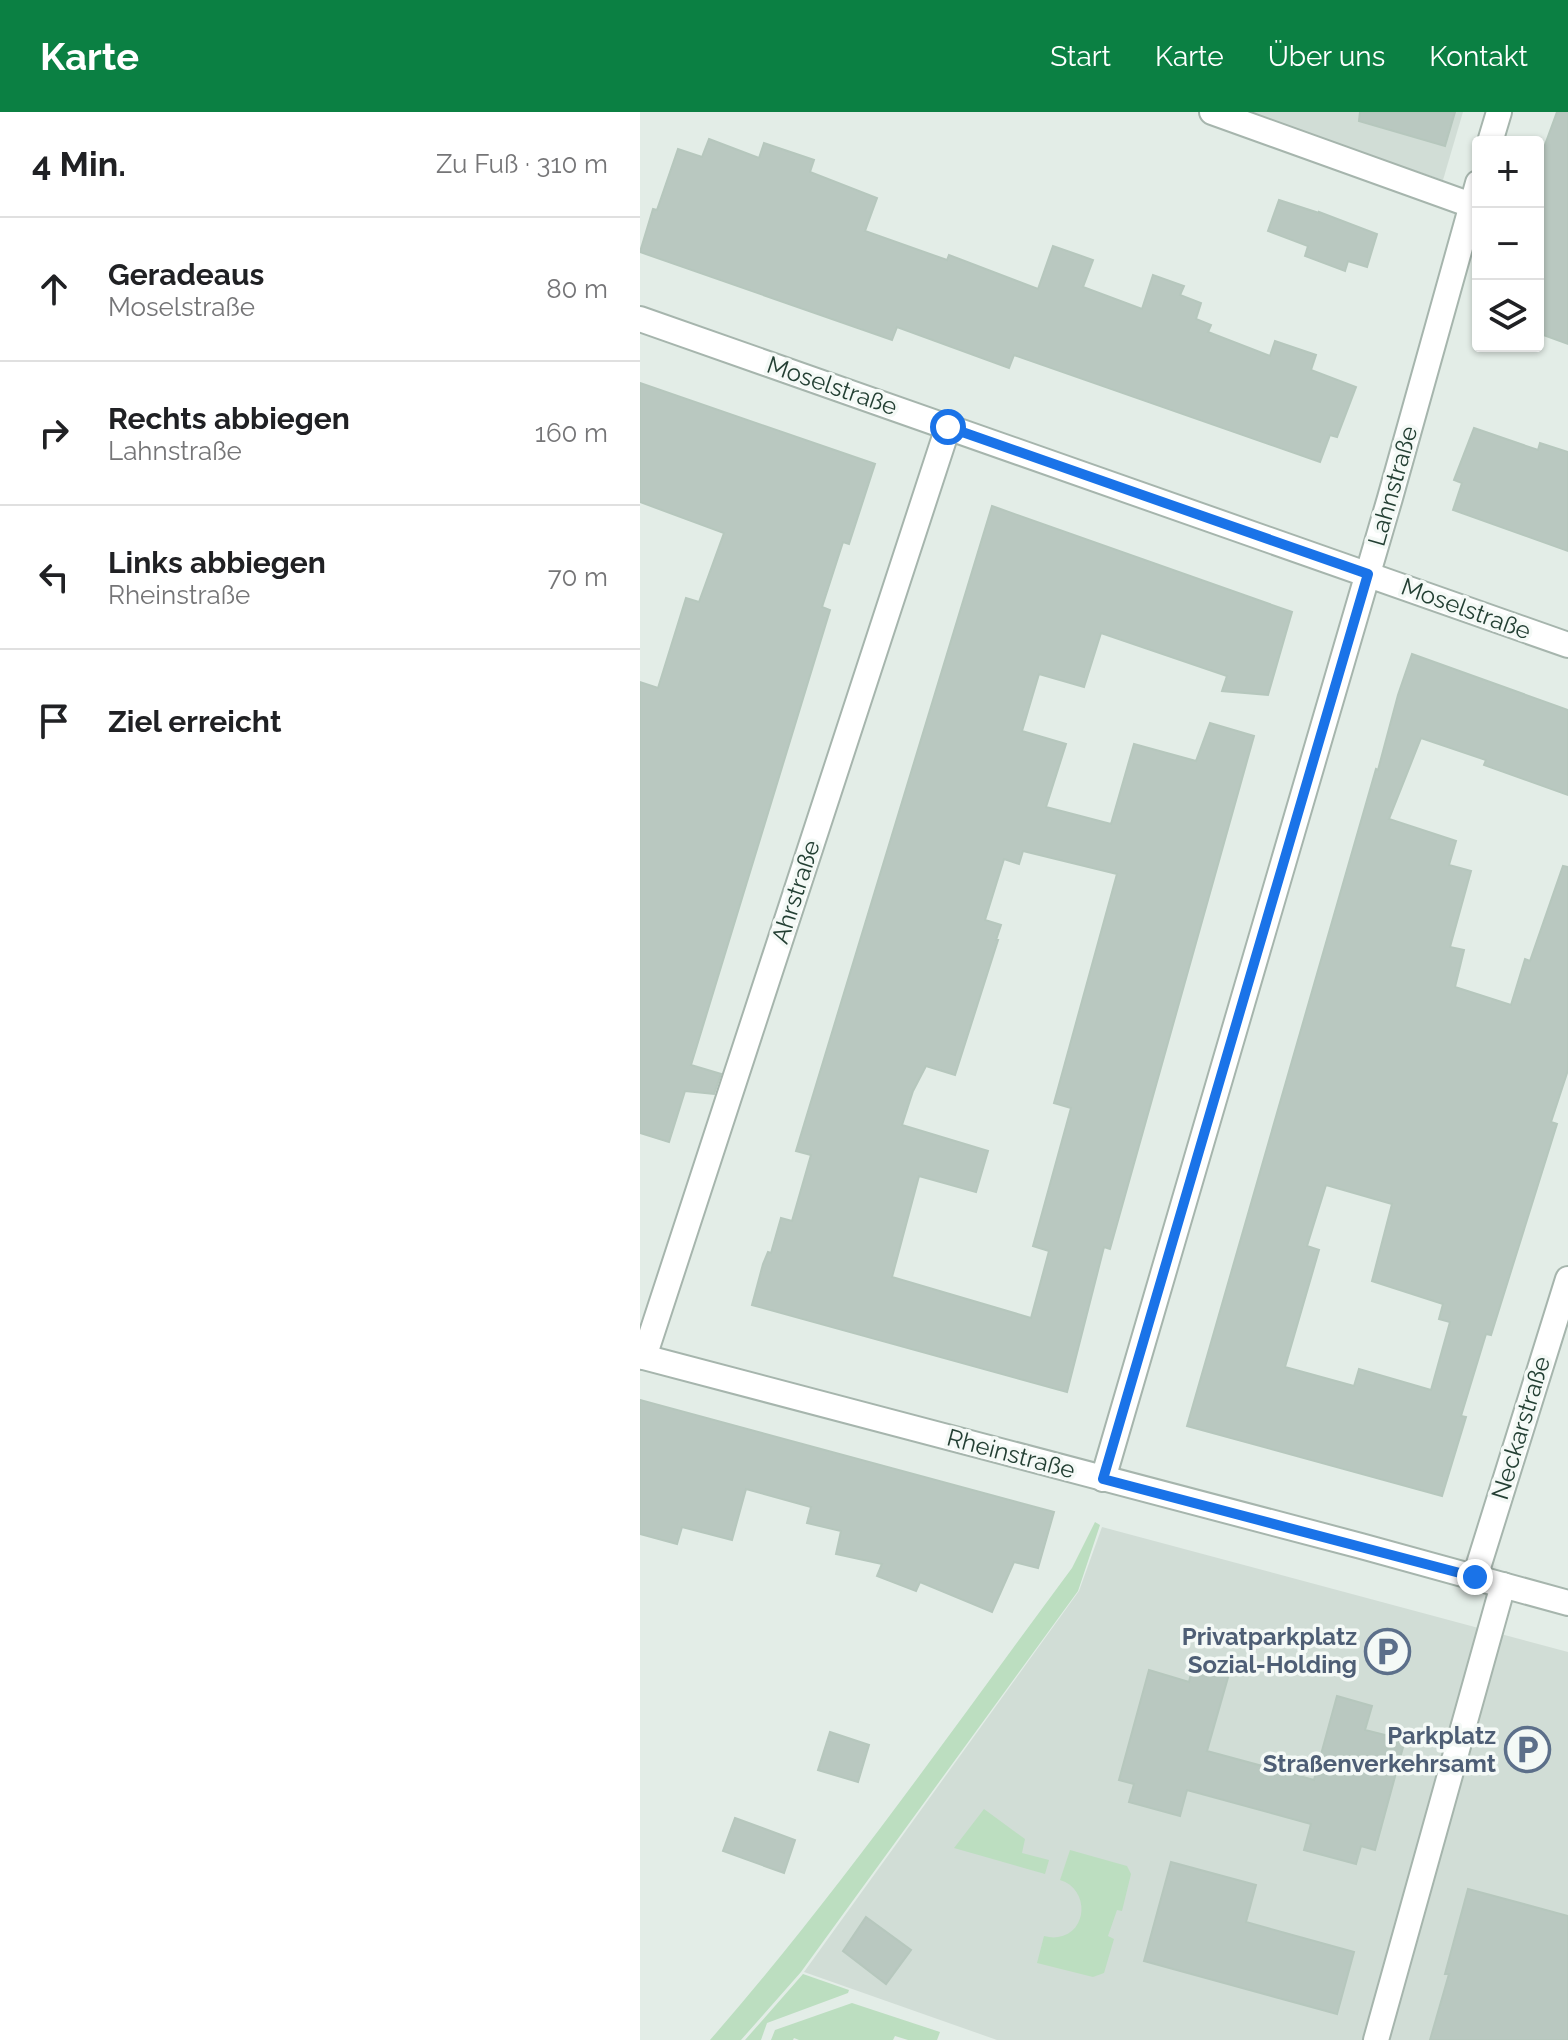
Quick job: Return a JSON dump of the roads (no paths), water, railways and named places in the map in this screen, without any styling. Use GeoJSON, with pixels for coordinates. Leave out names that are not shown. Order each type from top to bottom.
{"type":"FeatureCollection","features":[{"type":"Feature","properties":{"kind":"street"},"geometry":{"type":"LineString","coordinates":[[1212,112],[1472,193]]}},
{"type":"Feature","properties":{"kind":"street"},"geometry":{"type":"LineString","coordinates":[[1492,136],[1499,112]]}},
{"type":"Feature","properties":{"kind":"street","name":"Lahnstraße"},"geometry":{"type":"LineString","coordinates":[[1103,1479],[1368,574],[1472,204]]}},
{"type":"Feature","properties":{"kind":"street","name":"Moselstraße"},"geometry":{"type":"LineString","coordinates":[[640,319],[1568,645]]}},
{"type":"Feature","properties":{"kind":"street","name":"Ahrstraße"},"geometry":{"type":"LineString","coordinates":[[642,1357],[948,427]]}},
{"type":"Feature","properties":{"kind":"street","name":"Neckarstraße"},"geometry":{"type":"LineString","coordinates":[[1475,1577],[1568,1279]]}},
{"type":"Feature","properties":{"kind":"street","name":"Rheinstraße"},"geometry":{"type":"LineString","coordinates":[[642,1357],[1568,1603]]}},
{"type":"Feature","properties":{"kind":"street"},"geometry":{"type":"LineString","coordinates":[[1376,2040],[1503,1585]]}},
{"type":"Feature","properties":{"kind":"place","name":"Privatparkplatz Sozial-Holding"},"geometry":{"type":"Point","coordinates":[1388,1651]}},
{"type":"Feature","properties":{"kind":"place","name":"Parkplatz Straßenverkehrsamt"},"geometry":{"type":"Point","coordinates":[1527,1750]}}]}
